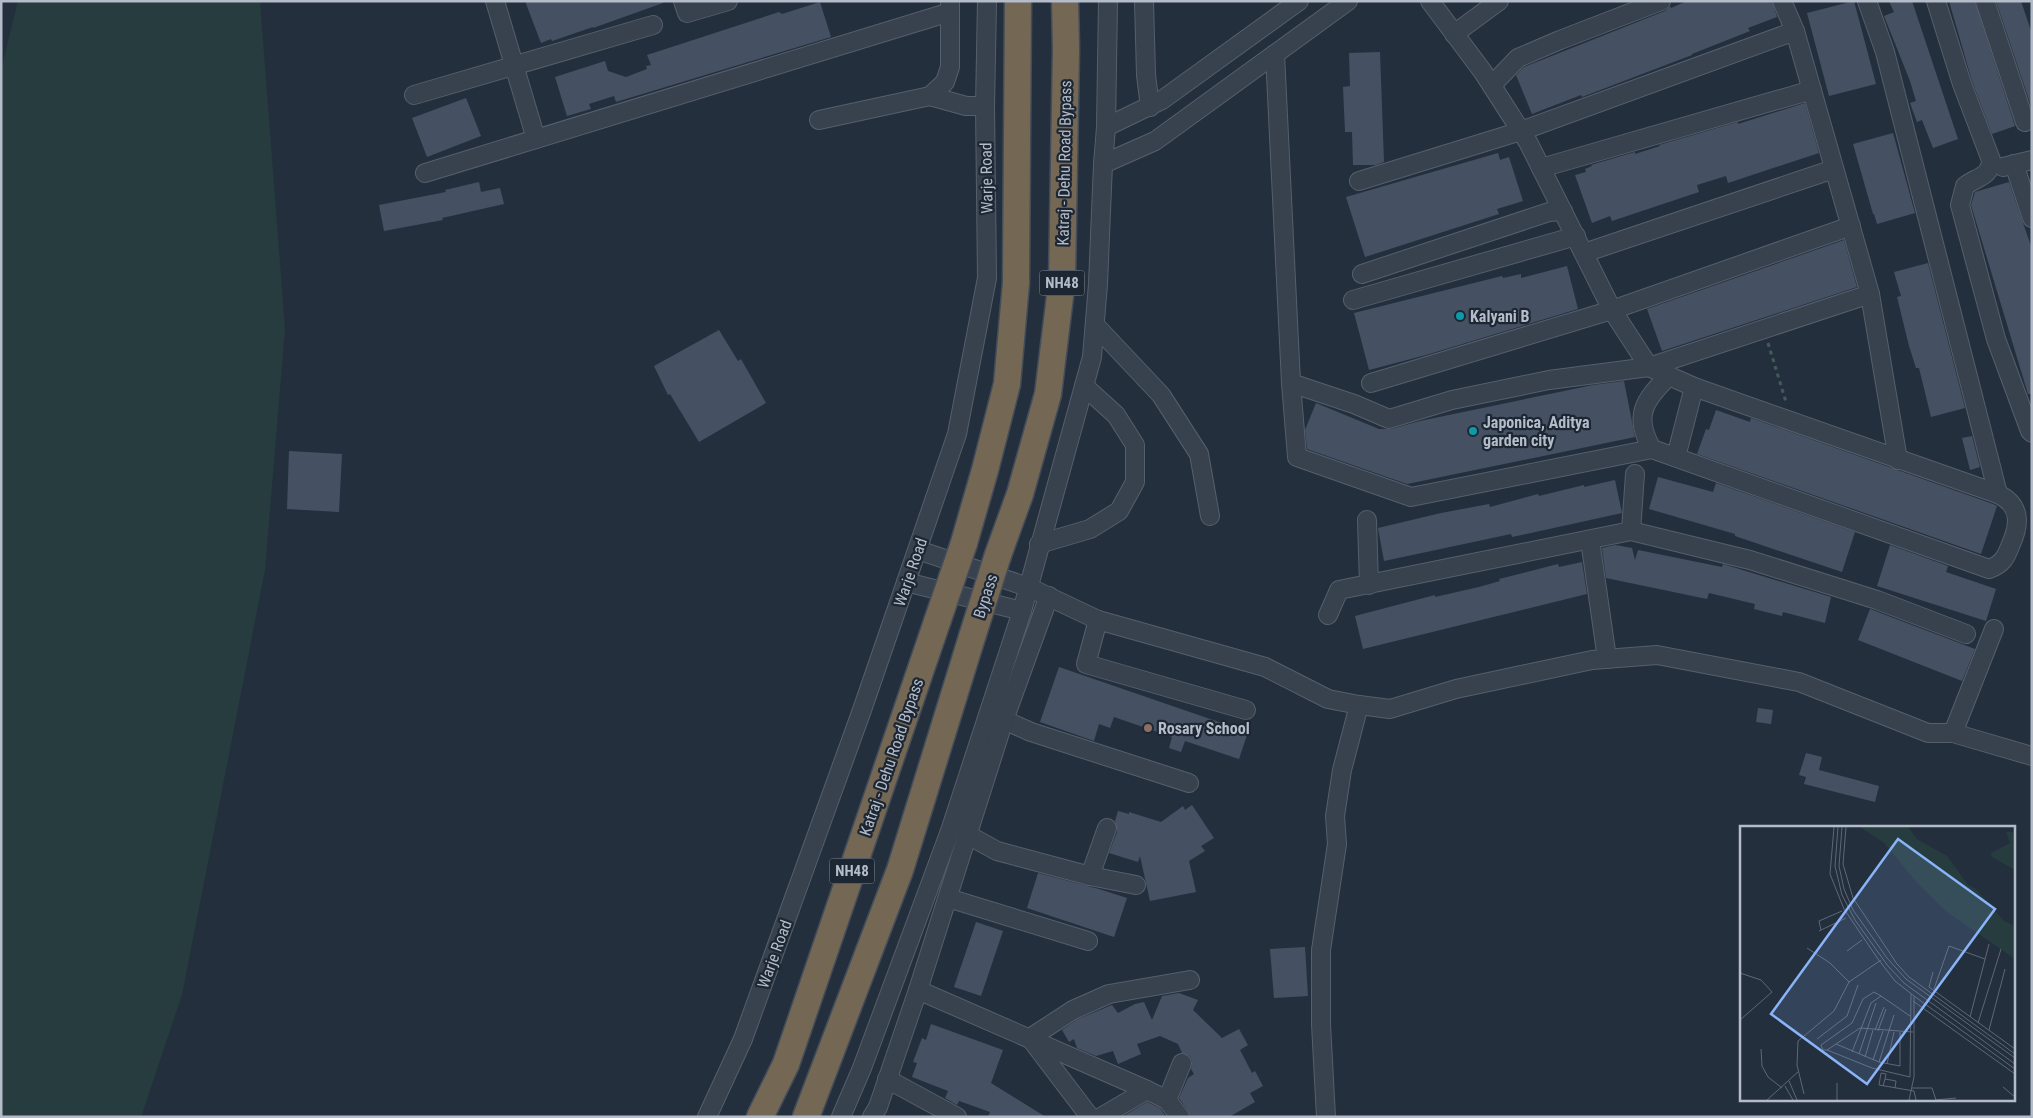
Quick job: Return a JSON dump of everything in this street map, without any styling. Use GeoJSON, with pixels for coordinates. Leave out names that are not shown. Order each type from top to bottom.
{"type":"FeatureCollection","features":[{"type":"Feature","properties":{"kind":"highway","name":"Katraj - Dehu Road Bypass"},"geometry":{"type":"LineString","coordinates":[[760,1117],[786,1064],[964,543],[1007,384],[1016,283],[1018,1]]}},
{"type":"Feature","properties":{"kind":"highway","name":"Katraj - Dehu Road Bypass"},"geometry":{"type":"LineString","coordinates":[[998,555],[1020,494],[1048,394],[1062,280],[1066,48],[1065,1]]}},
{"type":"Feature","properties":{"kind":"highway","name":"Bypass"},"geometry":{"type":"LineString","coordinates":[[806,1117],[900,870],[998,555]]}},
{"type":"Feature","properties":{"kind":"street"},"geometry":{"type":"LineString","coordinates":[[495,1],[536,140]]}},
{"type":"Feature","properties":{"kind":"street"},"geometry":{"type":"LineString","coordinates":[[683,1],[687,13],[728,1]]}},
{"type":"Feature","properties":{"kind":"street","name":"Warje Road"},"geometry":{"type":"LineString","coordinates":[[707,1117],[743,1039],[918,550],[957,434],[987,278],[985,106],[987,1]]}},
{"type":"Feature","properties":{"kind":"street"},"geometry":{"type":"LineString","coordinates":[[841,1117],[862,1068],[950,831],[1022,611],[1092,357],[1106,127],[1108,1]]}},
{"type":"Feature","properties":{"kind":"street"},"geometry":{"type":"LineString","coordinates":[[1144,1],[1146,75],[1150,107]]}},
{"type":"Feature","properties":{"kind":"street"},"geometry":{"type":"LineString","coordinates":[[1106,127],[1162,100],[1299,1]]}},
{"type":"Feature","properties":{"kind":"street"},"geometry":{"type":"LineString","coordinates":[[1103,164],[1155,141],[1348,1]]}},
{"type":"Feature","properties":{"kind":"street"},"geometry":{"type":"LineString","coordinates":[[1275,54],[1291,383],[1297,457],[1411,497],[1652,449],[1989,569],[1998,566],[2005,559],[2018,527],[2012,504],[2006,498],[1694,387],[1649,368],[1612,310],[1521,131],[1492,85],[1430,1]]}},
{"type":"Feature","properties":{"kind":"street"},"geometry":{"type":"LineString","coordinates":[[1454,34],[1499,1]]}},
{"type":"Feature","properties":{"kind":"street"},"geometry":{"type":"LineString","coordinates":[[1492,85],[1518,58],[1661,1]]}},
{"type":"Feature","properties":{"kind":"street"},"geometry":{"type":"LineString","coordinates":[[1782,1],[1795,31],[1870,294],[1898,460]]}},
{"type":"Feature","properties":{"kind":"street"},"geometry":{"type":"LineString","coordinates":[[1867,1],[1885,52],[1998,494]]}},
{"type":"Feature","properties":{"kind":"street"},"geometry":{"type":"LineString","coordinates":[[1936,1],[1962,84],[1991,160],[1984,176],[1965,186],[1960,206],[1996,338],[2032,433]]}},
{"type":"Feature","properties":{"kind":"street"},"geometry":{"type":"LineString","coordinates":[[1985,1],[2025,122]]}},
{"type":"Feature","properties":{"kind":"street"},"geometry":{"type":"LineString","coordinates":[[426,173],[536,140],[950,6],[950,67],[945,82],[930,96]]}},
{"type":"Feature","properties":{"kind":"street"},"geometry":{"type":"LineString","coordinates":[[414,95],[653,25]]}},
{"type":"Feature","properties":{"kind":"street"},"geometry":{"type":"LineString","coordinates":[[1359,181],[1521,131],[1795,31]]}},
{"type":"Feature","properties":{"kind":"street"},"geometry":{"type":"LineString","coordinates":[[1541,168],[1812,90]]}},
{"type":"Feature","properties":{"kind":"street"},"geometry":{"type":"LineString","coordinates":[[819,120],[930,96],[966,106],[985,106]]}},
{"type":"Feature","properties":{"kind":"street"},"geometry":{"type":"LineString","coordinates":[[1988,170],[2032,160]]}},
{"type":"Feature","properties":{"kind":"street"},"geometry":{"type":"LineString","coordinates":[[2014,164],[2032,218]]}},
{"type":"Feature","properties":{"kind":"street"},"geometry":{"type":"LineString","coordinates":[[1584,253],[1834,169]]}},
{"type":"Feature","properties":{"kind":"street"},"geometry":{"type":"LineString","coordinates":[[1362,274],[1549,212],[1563,211]]}},
{"type":"Feature","properties":{"kind":"street"},"geometry":{"type":"LineString","coordinates":[[1371,383],[1612,310],[1850,226]]}},
{"type":"Feature","properties":{"kind":"street"},"geometry":{"type":"LineString","coordinates":[[1352,300],[1576,236]]}},
{"type":"Feature","properties":{"kind":"street"},"geometry":{"type":"LineString","coordinates":[[1291,383],[1354,404],[1389,419],[1452,400],[1548,380],[1649,368],[1870,294]]}},
{"type":"Feature","properties":{"kind":"street"},"geometry":{"type":"LineString","coordinates":[[1095,325],[1161,395],[1199,454],[1210,516]]}},
{"type":"Feature","properties":{"kind":"street"},"geometry":{"type":"LineString","coordinates":[[1652,449],[1643,433],[1643,408],[1656,388],[1669,376]]}},
{"type":"Feature","properties":{"kind":"street"},"geometry":{"type":"LineString","coordinates":[[1039,544],[1090,529],[1119,511],[1135,482],[1135,445],[1116,415],[1084,386]]}},
{"type":"Feature","properties":{"kind":"street"},"geometry":{"type":"LineString","coordinates":[[1676,457],[1694,387]]}},
{"type":"Feature","properties":{"kind":"street"},"geometry":{"type":"LineString","coordinates":[[1631,531],[1635,474]]}},
{"type":"Feature","properties":{"kind":"street"},"geometry":{"type":"LineString","coordinates":[[1367,520],[1369,585]]}},
{"type":"Feature","properties":{"kind":"street"},"geometry":{"type":"LineString","coordinates":[[1328,616],[1339,590],[1631,531],[1750,560],[1877,600],[1966,634]]}},
{"type":"Feature","properties":{"kind":"street"},"geometry":{"type":"LineString","coordinates":[[1590,540],[1607,659]]}},
{"type":"Feature","properties":{"kind":"street"},"geometry":{"type":"LineString","coordinates":[[918,550],[1028,586],[1098,620],[1265,666],[1328,699],[1359,705],[1390,708],[1456,689],[1592,660],[1657,655],[1799,682],[1928,733],[1954,733],[2032,756]]}},
{"type":"Feature","properties":{"kind":"street"},"geometry":{"type":"LineString","coordinates":[[906,582],[1022,611]]}},
{"type":"Feature","properties":{"kind":"street"},"geometry":{"type":"LineString","coordinates":[[872,1117],[887,1080],[918,990],[1004,720],[1049,596]]}},
{"type":"Feature","properties":{"kind":"street"},"geometry":{"type":"LineString","coordinates":[[1098,620],[1086,664],[1246,710]]}},
{"type":"Feature","properties":{"kind":"street"},"geometry":{"type":"LineString","coordinates":[[1954,733],[1994,629]]}},
{"type":"Feature","properties":{"kind":"street"},"geometry":{"type":"LineString","coordinates":[[1326,1117],[1321,950],[1337,844],[1335,816],[1340,779],[1359,705]]}},
{"type":"Feature","properties":{"kind":"street"},"geometry":{"type":"LineString","coordinates":[[1004,720],[1031,732],[1189,783]]}},
{"type":"Feature","properties":{"kind":"street"},"geometry":{"type":"LineString","coordinates":[[1090,876],[1107,828]]}},
{"type":"Feature","properties":{"kind":"street"},"geometry":{"type":"LineString","coordinates":[[968,835],[997,851],[1090,876],[1136,885]]}},
{"type":"Feature","properties":{"kind":"street"},"geometry":{"type":"LineString","coordinates":[[948,898],[1088,941]]}},
{"type":"Feature","properties":{"kind":"street"},"geometry":{"type":"LineString","coordinates":[[1030,1038],[1073,1010],[1109,994],[1190,980]]}},
{"type":"Feature","properties":{"kind":"street"},"geometry":{"type":"LineString","coordinates":[[918,990],[1147,1090],[1167,1100],[1180,1117]]}},
{"type":"Feature","properties":{"kind":"street"},"geometry":{"type":"LineString","coordinates":[[1030,1038],[1090,1117]]}},
{"type":"Feature","properties":{"kind":"street"},"geometry":{"type":"LineString","coordinates":[[1167,1100],[1182,1064]]}},
{"type":"Feature","properties":{"kind":"street"},"geometry":{"type":"LineString","coordinates":[[887,1080],[956,1117]]}},
{"type":"Feature","properties":{"kind":"street"},"geometry":{"type":"LineString","coordinates":[[1101,1117],[1147,1090]]}},
{"type":"Feature","properties":{"kind":"path"},"geometry":{"type":"LineString","coordinates":[[1764,329],[1792,422]]}},
{"type":"Feature","properties":{"kind":"green space"},"geometry":{"type":"Polygon","coordinates":[[[18,1],[260,1],[285,329],[265,570],[182,995],[141,1117],[1,1117],[1,70],[18,1]]]}},
{"type":"Feature","properties":{"kind":"building"},"geometry":{"type":"Polygon","coordinates":[[[525,1],[663,1],[663,3],[593,28],[541,43],[525,1]]]}},
{"type":"Feature","properties":{"kind":"building"},"geometry":{"type":"Polygon","coordinates":[[[1687,1],[1772,1],[1777,17],[1748,28],[1750,31],[1692,55],[1532,114],[1516,75],[1524,67],[1665,11],[1670,6],[1671,8],[1687,1]]]}},
{"type":"Feature","properties":{"kind":"building"},"geometry":{"type":"Polygon","coordinates":[[[1854,1],[1876,84],[1829,96],[1807,13],[1854,1]]]}},
{"type":"Feature","properties":{"kind":"building"},"geometry":{"type":"Polygon","coordinates":[[[1889,1],[1912,1],[1958,139],[1933,148],[1922,120],[1917,122],[1910,103],[1916,101],[1910,81],[1884,16],[1894,12],[1889,1]]]}},
{"type":"Feature","properties":{"kind":"building"},"geometry":{"type":"Polygon","coordinates":[[[1949,1],[1975,1],[2015,126],[1992,134],[1972,81],[1949,1]]]}},
{"type":"Feature","properties":{"kind":"building"},"geometry":{"type":"Polygon","coordinates":[[[1996,1],[2021,1],[2032,34],[2032,109],[1996,1]]]}},
{"type":"Feature","properties":{"kind":"building"},"geometry":{"type":"Polygon","coordinates":[[[820,2],[831,37],[616,102],[614,96],[589,104],[591,109],[567,116],[555,77],[605,61],[608,71],[626,77],[647,69],[646,66],[651,65],[647,55],[779,12],[782,14],[820,2]]]}},
{"type":"Feature","properties":{"kind":"building"},"geometry":{"type":"Polygon","coordinates":[[[1380,52],[1384,162],[1376,165],[1353,165],[1352,132],[1345,132],[1343,87],[1350,86],[1349,53],[1380,52]]]}},
{"type":"Feature","properties":{"kind":"building"},"geometry":{"type":"Polygon","coordinates":[[[466,98],[481,136],[427,157],[412,118],[466,98]]]}},
{"type":"Feature","properties":{"kind":"building"},"geometry":{"type":"Polygon","coordinates":[[[1805,103],[1819,153],[1728,183],[1726,176],[1697,185],[1699,192],[1612,221],[1610,216],[1592,223],[1575,175],[1586,172],[1585,169],[1591,165],[1635,152],[1635,154],[1659,145],[1738,122],[1738,124],[1805,103]]]}},
{"type":"Feature","properties":{"kind":"building"},"geometry":{"type":"Polygon","coordinates":[[[1893,133],[1915,213],[1877,224],[1853,144],[1893,133]]]}},
{"type":"Feature","properties":{"kind":"building"},"geometry":{"type":"Polygon","coordinates":[[[1498,153],[1500,160],[1509,157],[1523,201],[1497,209],[1499,214],[1365,257],[1346,197],[1498,153]]]}},
{"type":"Feature","properties":{"kind":"building"},"geometry":{"type":"Polygon","coordinates":[[[479,182],[481,192],[500,188],[504,204],[442,218],[443,220],[384,231],[379,205],[446,192],[445,190],[479,182]]]}},
{"type":"Feature","properties":{"kind":"building"},"geometry":{"type":"Polygon","coordinates":[[[2009,182],[2032,249],[2032,394],[2028,394],[1971,205],[1975,192],[2009,182]]]}},
{"type":"Feature","properties":{"kind":"building"},"geometry":{"type":"Polygon","coordinates":[[[1844,240],[1857,287],[1662,351],[1647,309],[1844,240]]]}},
{"type":"Feature","properties":{"kind":"building"},"geometry":{"type":"Polygon","coordinates":[[[1928,263],[1965,408],[1931,417],[1919,368],[1916,368],[1909,346],[1897,297],[1901,296],[1894,272],[1928,263]]]}},
{"type":"Feature","properties":{"kind":"building","name":"Kalyani B"},"geometry":{"type":"Polygon","coordinates":[[[1567,266],[1578,309],[1426,355],[1369,370],[1354,313],[1502,276],[1503,278],[1521,274],[1521,278],[1567,266]]]}},
{"type":"Feature","properties":{"kind":"building"},"geometry":{"type":"Polygon","coordinates":[[[719,330],[738,361],[741,359],[766,403],[699,442],[670,394],[668,395],[654,366],[719,330]]]}},
{"type":"Feature","properties":{"kind":"building","name":"Japonica, Aditya garden city"},"geometry":{"type":"Polygon","coordinates":[[[1624,381],[1635,437],[1407,484],[1307,449],[1305,430],[1316,403],[1379,429],[1391,429],[1420,421],[1593,385],[1624,381]]]}},
{"type":"Feature","properties":{"kind":"building"},"geometry":{"type":"Polygon","coordinates":[[[1716,410],[1750,422],[1751,418],[1997,506],[1981,554],[1697,454],[1706,429],[1709,430],[1716,410]]]}},
{"type":"Feature","properties":{"kind":"building"},"geometry":{"type":"Polygon","coordinates":[[[1972,436],[1980,467],[1970,470],[1962,438],[1972,436]]]}},
{"type":"Feature","properties":{"kind":"building"},"geometry":{"type":"Polygon","coordinates":[[[289,451],[342,454],[339,512],[287,509],[289,451]]]}},
{"type":"Feature","properties":{"kind":"building"},"geometry":{"type":"Polygon","coordinates":[[[1658,477],[1713,492],[1716,483],[1855,532],[1842,572],[1735,536],[1735,534],[1649,509],[1658,477]]]}},
{"type":"Feature","properties":{"kind":"building"},"geometry":{"type":"Polygon","coordinates":[[[1615,480],[1622,513],[1512,537],[1511,534],[1384,561],[1378,528],[1441,513],[1489,504],[1490,507],[1538,494],[1539,496],[1615,480]]]}},
{"type":"Feature","properties":{"kind":"building"},"geometry":{"type":"Polygon","coordinates":[[[1615,545],[1632,548],[1635,560],[1638,550],[1722,567],[1723,564],[1831,597],[1825,623],[1783,612],[1782,616],[1754,609],[1755,604],[1709,593],[1707,599],[1606,578],[1602,548],[1615,545]]]}},
{"type":"Feature","properties":{"kind":"building"},"geometry":{"type":"Polygon","coordinates":[[[1890,545],[1948,566],[1946,572],[1996,589],[1986,621],[1877,586],[1890,545]]]}},
{"type":"Feature","properties":{"kind":"building"},"geometry":{"type":"Polygon","coordinates":[[[1582,562],[1587,594],[1363,649],[1355,616],[1435,595],[1435,597],[1479,587],[1500,581],[1499,579],[1558,564],[1559,567],[1582,562]]]}},
{"type":"Feature","properties":{"kind":"building"},"geometry":{"type":"Polygon","coordinates":[[[1870,609],[1975,649],[1962,681],[1858,640],[1870,609]]]}},
{"type":"Feature","properties":{"kind":"building","name":"Rosary School"},"geometry":{"type":"Polygon","coordinates":[[[1059,667],[1248,732],[1239,759],[1185,741],[1181,752],[1169,748],[1172,737],[1114,717],[1110,728],[1099,724],[1094,741],[1040,722],[1059,667]]]}},
{"type":"Feature","properties":{"kind":"building"},"geometry":{"type":"Polygon","coordinates":[[[1758,708],[1773,710],[1771,724],[1756,722],[1758,708]]]}},
{"type":"Feature","properties":{"kind":"building"},"geometry":{"type":"Polygon","coordinates":[[[1806,753],[1822,757],[1819,770],[1879,786],[1875,802],[1804,784],[1806,777],[1799,775],[1806,753]]]}},
{"type":"Feature","properties":{"kind":"building"},"geometry":{"type":"Polygon","coordinates":[[[1192,805],[1214,838],[1201,846],[1205,851],[1189,861],[1196,892],[1150,901],[1140,856],[1138,862],[1109,853],[1117,832],[1115,821],[1118,811],[1129,814],[1129,812],[1161,822],[1183,806],[1185,810],[1192,805]]]}},
{"type":"Feature","properties":{"kind":"building"},"geometry":{"type":"Polygon","coordinates":[[[1038,873],[1127,898],[1114,937],[1027,908],[1038,873]]]}},
{"type":"Feature","properties":{"kind":"building"},"geometry":{"type":"Polygon","coordinates":[[[976,922],[1003,931],[981,996],[954,987],[976,922]]]}},
{"type":"Feature","properties":{"kind":"building"},"geometry":{"type":"Polygon","coordinates":[[[1305,947],[1308,996],[1274,998],[1270,949],[1305,947]]]}},
{"type":"Feature","properties":{"kind":"building"},"geometry":{"type":"Polygon","coordinates":[[[1179,993],[1198,1000],[1193,1010],[1222,1038],[1239,1029],[1248,1045],[1240,1050],[1252,1073],[1255,1071],[1263,1086],[1250,1093],[1255,1102],[1229,1117],[1190,1117],[1179,1098],[1188,1078],[1194,1074],[1191,1069],[1192,1061],[1190,1056],[1182,1053],[1178,1044],[1160,1036],[1137,1044],[1141,1054],[1118,1064],[1113,1051],[1096,1056],[1077,1048],[1074,1039],[1069,1042],[1062,1030],[1078,1019],[1112,1005],[1118,1013],[1135,1004],[1144,1002],[1152,1020],[1162,996],[1179,993]]]}},
{"type":"Feature","properties":{"kind":"building"},"geometry":{"type":"Polygon","coordinates":[[[931,1024],[1003,1050],[991,1083],[1046,1117],[988,1117],[990,1112],[959,1101],[957,1105],[945,1098],[948,1091],[912,1077],[917,1063],[913,1062],[922,1038],[926,1040],[931,1024]]]}},
{"type":"Feature","properties":{"kind":"building"},"geometry":{"type":"Polygon","coordinates":[[[1147,1102],[1160,1108],[1166,1117],[1122,1117],[1147,1102]]]}},
{"type":"Feature","properties":{"kind":"place","name":"Kalyani B"},"geometry":{"type":"Point","coordinates":[1460,316]}},
{"type":"Feature","properties":{"kind":"place","name":"Japonica, Aditya garden city"},"geometry":{"type":"Point","coordinates":[1473,431]}},
{"type":"Feature","properties":{"kind":"place","name":"Rosary School"},"geometry":{"type":"Point","coordinates":[1148,728]}}]}
